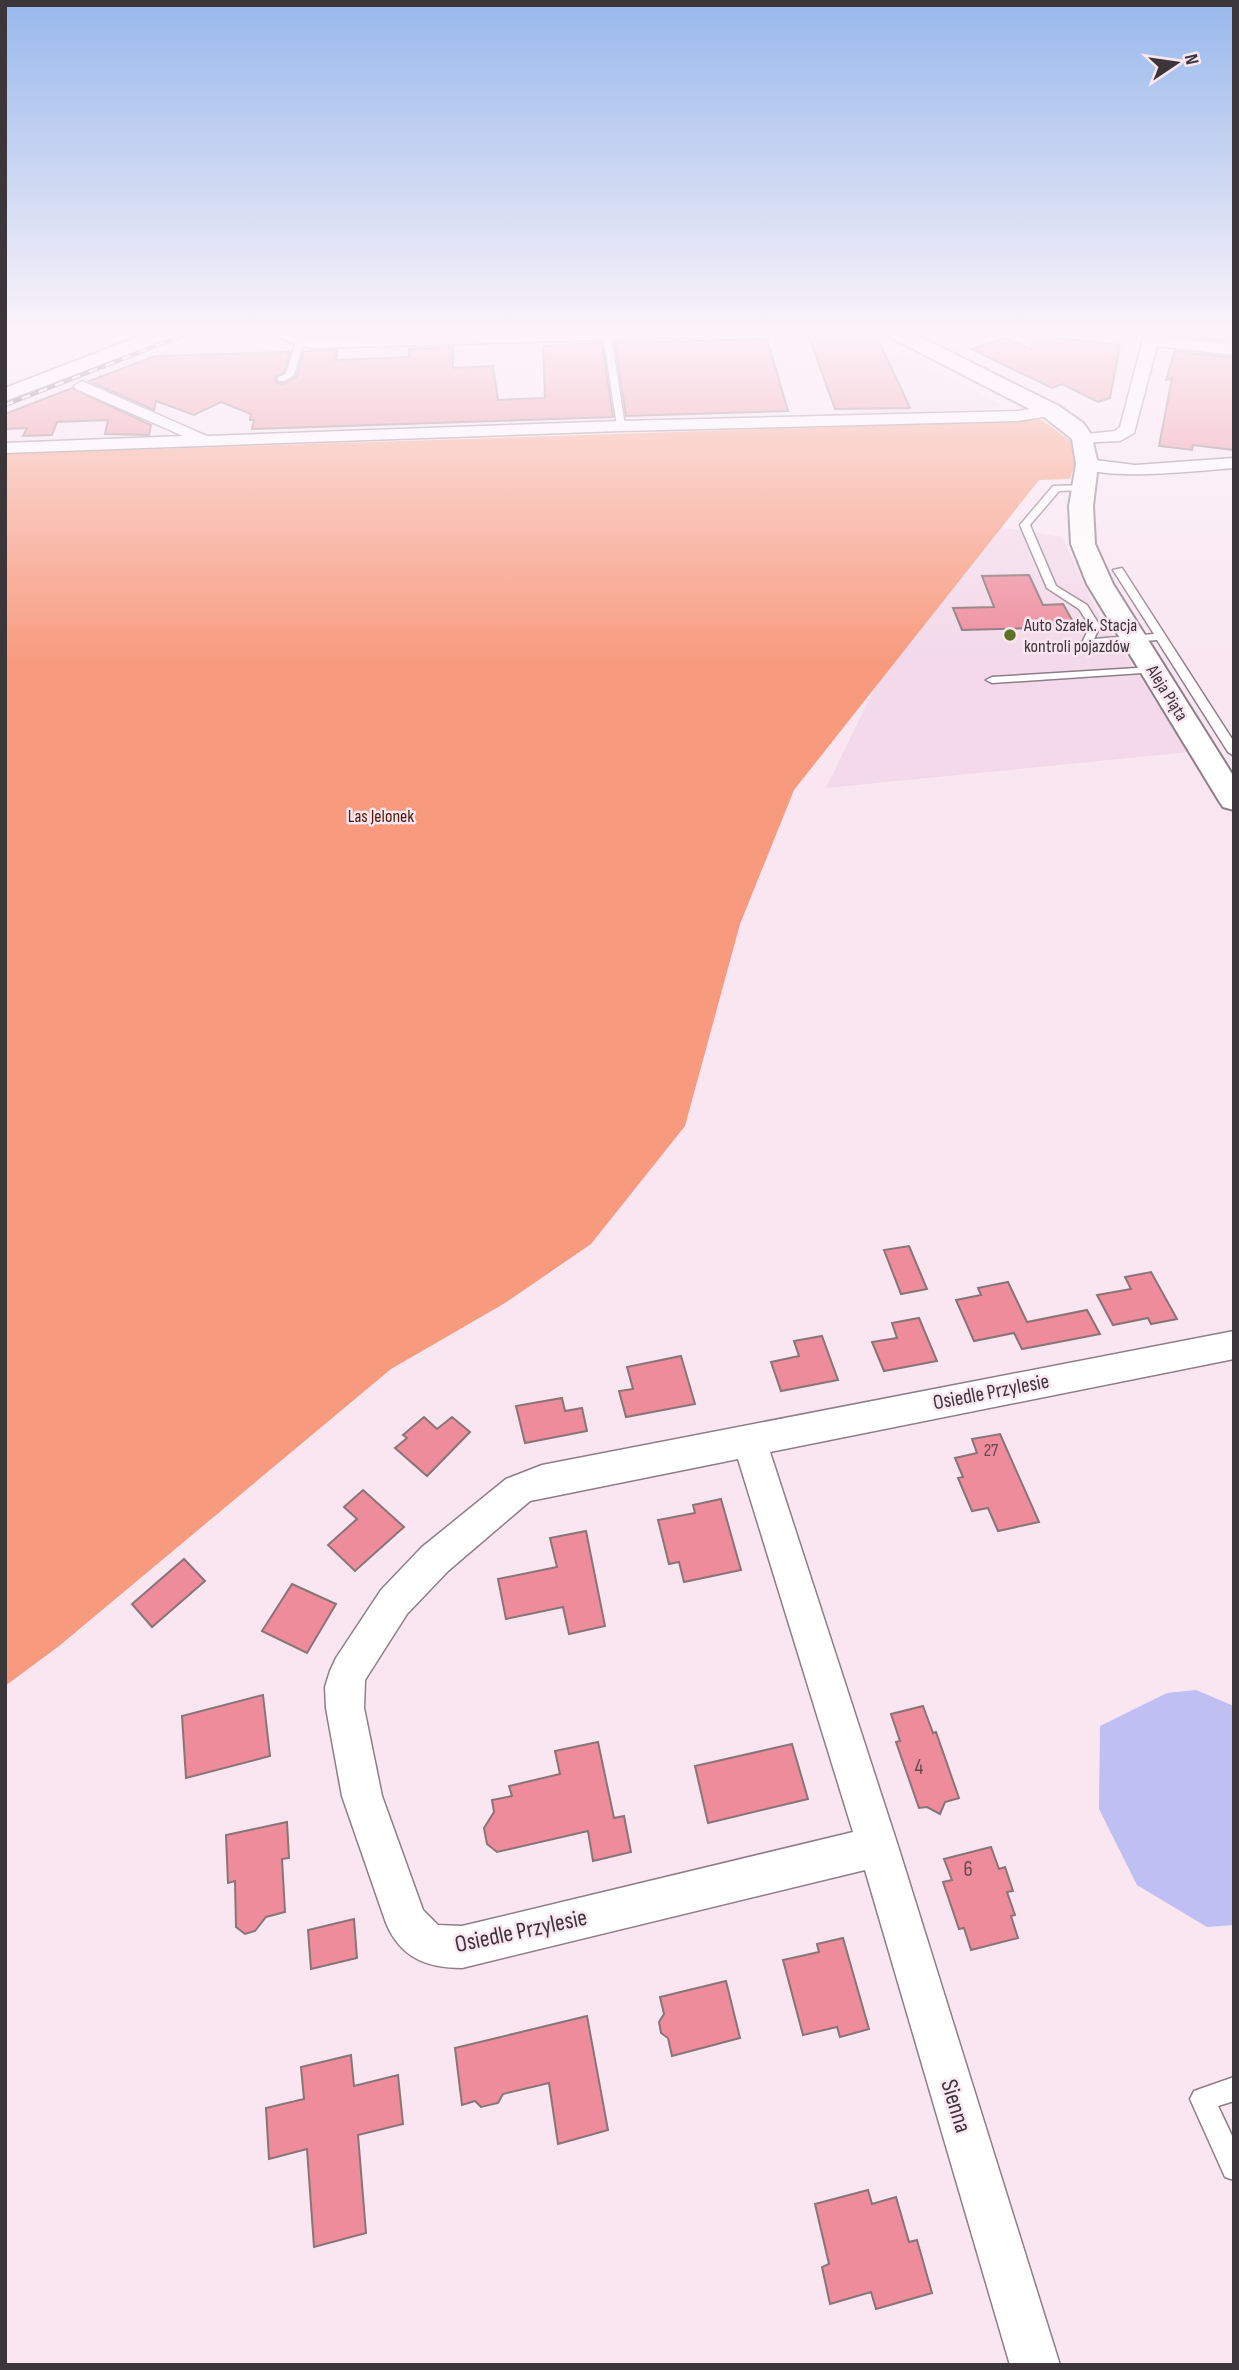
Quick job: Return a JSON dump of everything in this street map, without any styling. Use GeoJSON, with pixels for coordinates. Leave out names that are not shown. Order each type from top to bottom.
{"type":"FeatureCollection","features":[{"type":"Feature","properties":{"kind":"street"},"geometry":{"type":"LineString","coordinates":[[5,448],[162,443]]}},
{"type":"Feature","properties":{"kind":"street"},"geometry":{"type":"LineString","coordinates":[[1079,443],[1085,463]]}},
{"type":"Feature","properties":{"kind":"street"},"geometry":{"type":"LineString","coordinates":[[1085,463],[1111,443]]}},
{"type":"Feature","properties":{"kind":"street"},"geometry":{"type":"LineString","coordinates":[[1085,463],[1135,470],[1234,463]]}},
{"type":"Feature","properties":{"kind":"street","name":"Aleja Piąta"},"geometry":{"type":"LineString","coordinates":[[1085,463],[1081,506],[1083,544],[1100,584],[1234,801]]}},
{"type":"Feature","properties":{"kind":"street","name":"Osiedle Przylesie"},"geometry":{"type":"LineString","coordinates":[[878,1846],[462,1947],[433,1947],[417,1937],[407,1923],[362,1796],[345,1708],[344,1687],[349,1671],[394,1602],[435,1559],[519,1490],[542,1481],[750,1443],[999,1390],[1234,1345]]}},
{"type":"Feature","properties":{"kind":"street"},"geometry":{"type":"LineString","coordinates":[[750,1443],[878,1846]]}},
{"type":"Feature","properties":{"kind":"street","name":"Sienna"},"geometry":{"type":"LineString","coordinates":[[878,1846],[1035,2365]]}},
{"type":"Feature","properties":{"kind":"lane"},"geometry":{"type":"LineString","coordinates":[[1085,463],[1056,488],[1025,525],[1052,588],[1083,607],[1095,626],[1087,643],[1160,636]]}},
{"type":"Feature","properties":{"kind":"lane"},"geometry":{"type":"LineString","coordinates":[[1118,570],[1234,752]]}},
{"type":"Feature","properties":{"kind":"lane"},"geometry":{"type":"LineString","coordinates":[[992,680],[1153,670]]}},
{"type":"Feature","properties":{"kind":"lane"},"geometry":{"type":"LineString","coordinates":[[1234,2089],[1202,2099],[1234,2168]]}},
{"type":"Feature","properties":{"kind":"shaded area","name":"Auto Szałek. Stacja kontroli pojazdów"},"geometry":{"type":"Polygon","coordinates":[[[991,526],[1062,537],[1097,611],[1189,752],[826,788],[889,659],[991,526]]]}},
{"type":"Feature","properties":{"kind":"green space","name":"Las Jelonek"},"geometry":{"type":"Polygon","coordinates":[[[353,443],[1073,443],[1080,448],[1070,479],[1039,480],[794,790],[740,924],[685,1126],[591,1244],[505,1303],[391,1369],[59,1646],[5,1686],[5,454],[353,443]]]}},
{"type":"Feature","properties":{"kind":"water"},"geometry":{"type":"Polygon","coordinates":[[[1196,1690],[1234,1706],[1234,1925],[1207,1927],[1137,1885],[1099,1809],[1100,1726],[1167,1693],[1196,1690]]]}},
{"type":"Feature","properties":{"kind":"building"},"geometry":{"type":"Polygon","coordinates":[[[1160,443],[1234,443],[1234,450],[1193,445],[1192,450],[1159,446],[1160,443]]]}},
{"type":"Feature","properties":{"kind":"building"},"geometry":{"type":"Polygon","coordinates":[[[1029,575],[1043,605],[1063,604],[1076,627],[962,630],[953,608],[994,607],[982,576],[1029,575]]]}},
{"type":"Feature","properties":{"kind":"building"},"geometry":{"type":"Polygon","coordinates":[[[909,1246],[927,1289],[901,1294],[884,1250],[909,1246]]]}},
{"type":"Feature","properties":{"kind":"building"},"geometry":{"type":"Polygon","coordinates":[[[1151,1272],[1177,1319],[1151,1324],[1148,1318],[1113,1325],[1097,1295],[1131,1289],[1125,1277],[1151,1272]]]}},
{"type":"Feature","properties":{"kind":"building"},"geometry":{"type":"Polygon","coordinates":[[[1008,1282],[1027,1322],[1087,1310],[1100,1334],[1022,1349],[1014,1333],[974,1341],[956,1300],[981,1295],[978,1288],[1008,1282]]]}},
{"type":"Feature","properties":{"kind":"building"},"geometry":{"type":"Polygon","coordinates":[[[919,1318],[937,1361],[884,1371],[872,1342],[897,1338],[892,1323],[919,1318]]]}},
{"type":"Feature","properties":{"kind":"building"},"geometry":{"type":"Polygon","coordinates":[[[822,1336],[838,1380],[781,1391],[771,1362],[799,1356],[794,1341],[822,1336]]]}},
{"type":"Feature","properties":{"kind":"building"},"geometry":{"type":"Polygon","coordinates":[[[681,1356],[695,1404],[626,1417],[619,1391],[633,1389],[627,1367],[681,1356]]]}},
{"type":"Feature","properties":{"kind":"building"},"geometry":{"type":"Polygon","coordinates":[[[562,1398],[565,1411],[582,1408],[587,1431],[525,1443],[516,1406],[562,1398]]]}},
{"type":"Feature","properties":{"kind":"building"},"geometry":{"type":"Polygon","coordinates":[[[424,1417],[437,1429],[452,1417],[470,1432],[427,1476],[395,1448],[407,1438],[403,1435],[424,1417]]]}},
{"type":"Feature","properties":{"kind":"building"},"geometry":{"type":"Polygon","coordinates":[[[1000,1434],[1039,1522],[998,1531],[988,1508],[972,1511],[958,1478],[963,1477],[955,1458],[977,1453],[972,1439],[1000,1434]]]}},
{"type":"Feature","properties":{"kind":"building"},"geometry":{"type":"Polygon","coordinates":[[[363,1490],[404,1527],[355,1571],[328,1545],[357,1519],[344,1507],[363,1490]]]}},
{"type":"Feature","properties":{"kind":"building"},"geometry":{"type":"Polygon","coordinates":[[[721,1499],[741,1570],[684,1582],[679,1562],[669,1564],[658,1520],[695,1513],[693,1505],[721,1499]]]}},
{"type":"Feature","properties":{"kind":"building"},"geometry":{"type":"Polygon","coordinates":[[[586,1531],[605,1626],[569,1634],[563,1607],[506,1619],[498,1579],[557,1567],[550,1538],[586,1531]]]}},
{"type":"Feature","properties":{"kind":"building"},"geometry":{"type":"Polygon","coordinates":[[[184,1559],[205,1581],[152,1627],[132,1604],[184,1559]]]}},
{"type":"Feature","properties":{"kind":"building"},"geometry":{"type":"Polygon","coordinates":[[[292,1584],[336,1604],[307,1653],[262,1631],[292,1584]]]}},
{"type":"Feature","properties":{"kind":"building"},"geometry":{"type":"Polygon","coordinates":[[[263,1695],[270,1756],[186,1778],[182,1716],[263,1695]]]}},
{"type":"Feature","properties":{"kind":"building"},"geometry":{"type":"Polygon","coordinates":[[[923,1706],[933,1733],[936,1732],[959,1798],[945,1802],[940,1814],[927,1807],[919,1808],[896,1742],[900,1741],[891,1714],[923,1706]]]}},
{"type":"Feature","properties":{"kind":"building"},"geometry":{"type":"Polygon","coordinates":[[[598,1742],[614,1818],[624,1816],[631,1852],[593,1861],[588,1831],[497,1852],[487,1844],[484,1828],[494,1812],[492,1800],[512,1796],[509,1786],[560,1774],[555,1751],[598,1742]]]}},
{"type":"Feature","properties":{"kind":"building"},"geometry":{"type":"Polygon","coordinates":[[[792,1744],[808,1799],[708,1823],[695,1766],[792,1744]]]}},
{"type":"Feature","properties":{"kind":"building"},"geometry":{"type":"Polygon","coordinates":[[[287,1822],[289,1858],[282,1859],[285,1912],[266,1917],[255,1931],[245,1934],[236,1927],[235,1881],[228,1883],[226,1835],[287,1822]]]}},
{"type":"Feature","properties":{"kind":"building"},"geometry":{"type":"Polygon","coordinates":[[[991,1847],[999,1869],[1005,1867],[1013,1891],[1007,1892],[1015,1915],[1011,1916],[1018,1938],[971,1950],[964,1928],[959,1929],[943,1882],[952,1880],[944,1859],[991,1847]]]}},
{"type":"Feature","properties":{"kind":"building"},"geometry":{"type":"Polygon","coordinates":[[[354,1919],[357,1958],[311,1969],[308,1930],[354,1919]]]}},
{"type":"Feature","properties":{"kind":"building"},"geometry":{"type":"Polygon","coordinates":[[[843,1938],[869,2029],[840,2037],[837,2027],[803,2035],[783,1960],[819,1952],[817,1944],[843,1938]]]}},
{"type":"Feature","properties":{"kind":"building"},"geometry":{"type":"Polygon","coordinates":[[[726,1981],[740,2038],[672,2056],[668,2038],[661,2033],[659,2022],[664,2014],[660,1997],[726,1981]]]}},
{"type":"Feature","properties":{"kind":"building"},"geometry":{"type":"Polygon","coordinates":[[[587,2016],[608,2130],[558,2144],[549,2083],[503,2094],[498,2103],[481,2107],[475,2101],[462,2105],[455,2048],[587,2016]]]}},
{"type":"Feature","properties":{"kind":"building"},"geometry":{"type":"Polygon","coordinates":[[[351,2055],[354,2086],[398,2075],[403,2124],[358,2135],[366,2233],[314,2247],[307,2149],[269,2159],[266,2108],[304,2099],[301,2067],[351,2055]]]}},
{"type":"Feature","properties":{"kind":"building"},"geometry":{"type":"Polygon","coordinates":[[[868,2190],[872,2204],[896,2197],[909,2242],[917,2240],[932,2293],[876,2309],[871,2292],[830,2304],[822,2267],[829,2264],[815,2204],[868,2190]]]}},
{"type":"Feature","properties":{"kind":"place","name":"Auto Szałek. Stacja kontroli pojazdów"},"geometry":{"type":"Point","coordinates":[1010,635]}}]}
